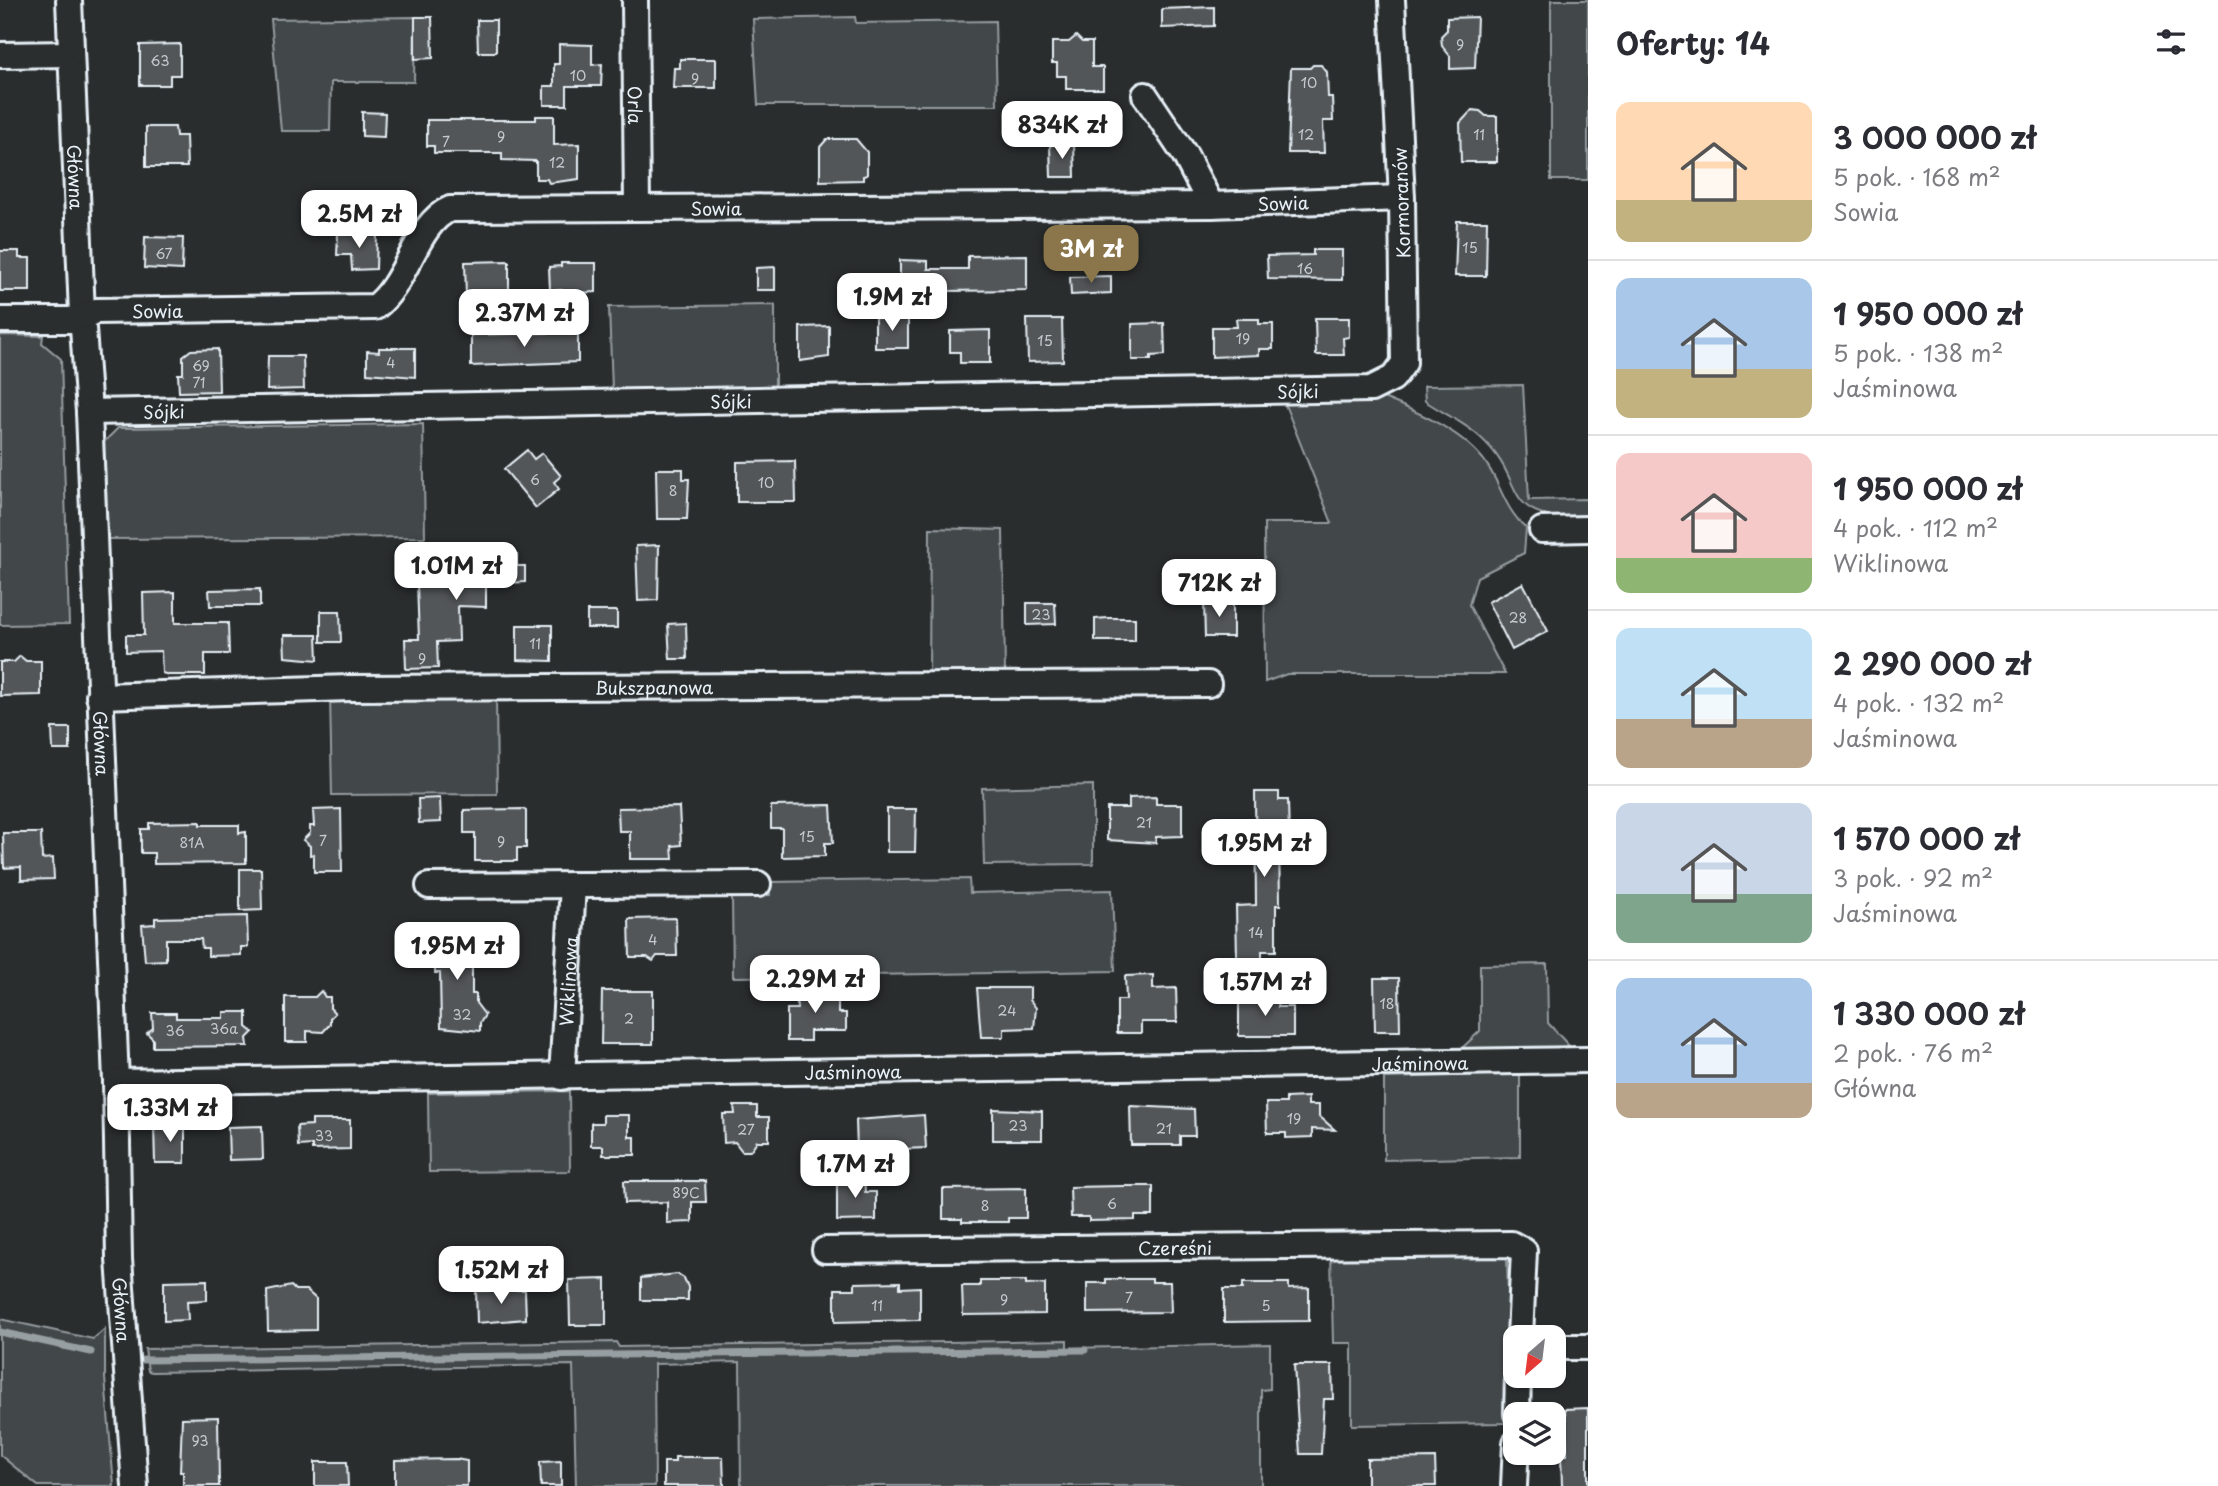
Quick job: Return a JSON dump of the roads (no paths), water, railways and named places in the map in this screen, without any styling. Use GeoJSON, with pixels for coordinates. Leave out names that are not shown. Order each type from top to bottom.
{"type":"FeatureCollection","features":[{"type":"Feature","properties":{"kind":"street","name":"Główna"},"geometry":{"type":"LineString","coordinates":[[69,0],[82,314],[89,412],[116,1082],[119,1259],[135,1486]]}},
{"type":"Feature","properties":{"kind":"street","name":"Orla"},"geometry":{"type":"LineString","coordinates":[[635,0],[638,208]]}},
{"type":"Feature","properties":{"kind":"street","name":"Kormoranów"},"geometry":{"type":"LineString","coordinates":[[1371,389],[1393,378],[1405,363],[1402,198],[1392,0]]}},
{"type":"Feature","properties":{"kind":"street"},"geometry":{"type":"LineString","coordinates":[[0,55],[71,54]]}},
{"type":"Feature","properties":{"kind":"street"},"geometry":{"type":"LineString","coordinates":[[1145,95],[1185,155],[1211,205]]}},
{"type":"Feature","properties":{"kind":"street","name":"Sowia"},"geometry":{"type":"LineString","coordinates":[[0,320],[71,320],[82,314],[374,307],[388,297],[433,221],[450,209],[1211,205],[1402,198]]}},
{"type":"Feature","properties":{"kind":"street","name":"Sójki"},"geometry":{"type":"LineString","coordinates":[[89,412],[1371,389]]}},
{"type":"Feature","properties":{"kind":"street"},"geometry":{"type":"LineString","coordinates":[[1542,530],[1588,529]]}},
{"type":"Feature","properties":{"kind":"street","name":"Bukszpanowa"},"geometry":{"type":"LineString","coordinates":[[99,696],[363,688],[1208,684]]}},
{"type":"Feature","properties":{"kind":"street"},"geometry":{"type":"LineString","coordinates":[[429,886],[758,884]]}},
{"type":"Feature","properties":{"kind":"street","name":"Wiklinowa"},"geometry":{"type":"LineString","coordinates":[[562,1077],[573,886]]}},
{"type":"Feature","properties":{"kind":"street","name":"Jaśminowa"},"geometry":{"type":"LineString","coordinates":[[116,1082],[1588,1060]]}},
{"type":"Feature","properties":{"kind":"street","name":"Czereśni"},"geometry":{"type":"LineString","coordinates":[[825,1250],[1511,1244],[1524,1251],[1521,1325]]}},
{"type":"Feature","properties":{"kind":"street"},"geometry":{"type":"LineString","coordinates":[[1566,1347],[1588,1347]]}},
{"type":"Feature","properties":{"kind":"street"},"geometry":{"type":"LineString","coordinates":[[1514,1486],[1515,1465]]}},
{"type":"Feature","properties":{"kind":"waterway"},"geometry":{"type":"LineString","coordinates":[[0,1332],[91,1352]]}},
{"type":"Feature","properties":{"kind":"waterway"},"geometry":{"type":"LineString","coordinates":[[143,1360],[1085,1350]]}}]}
